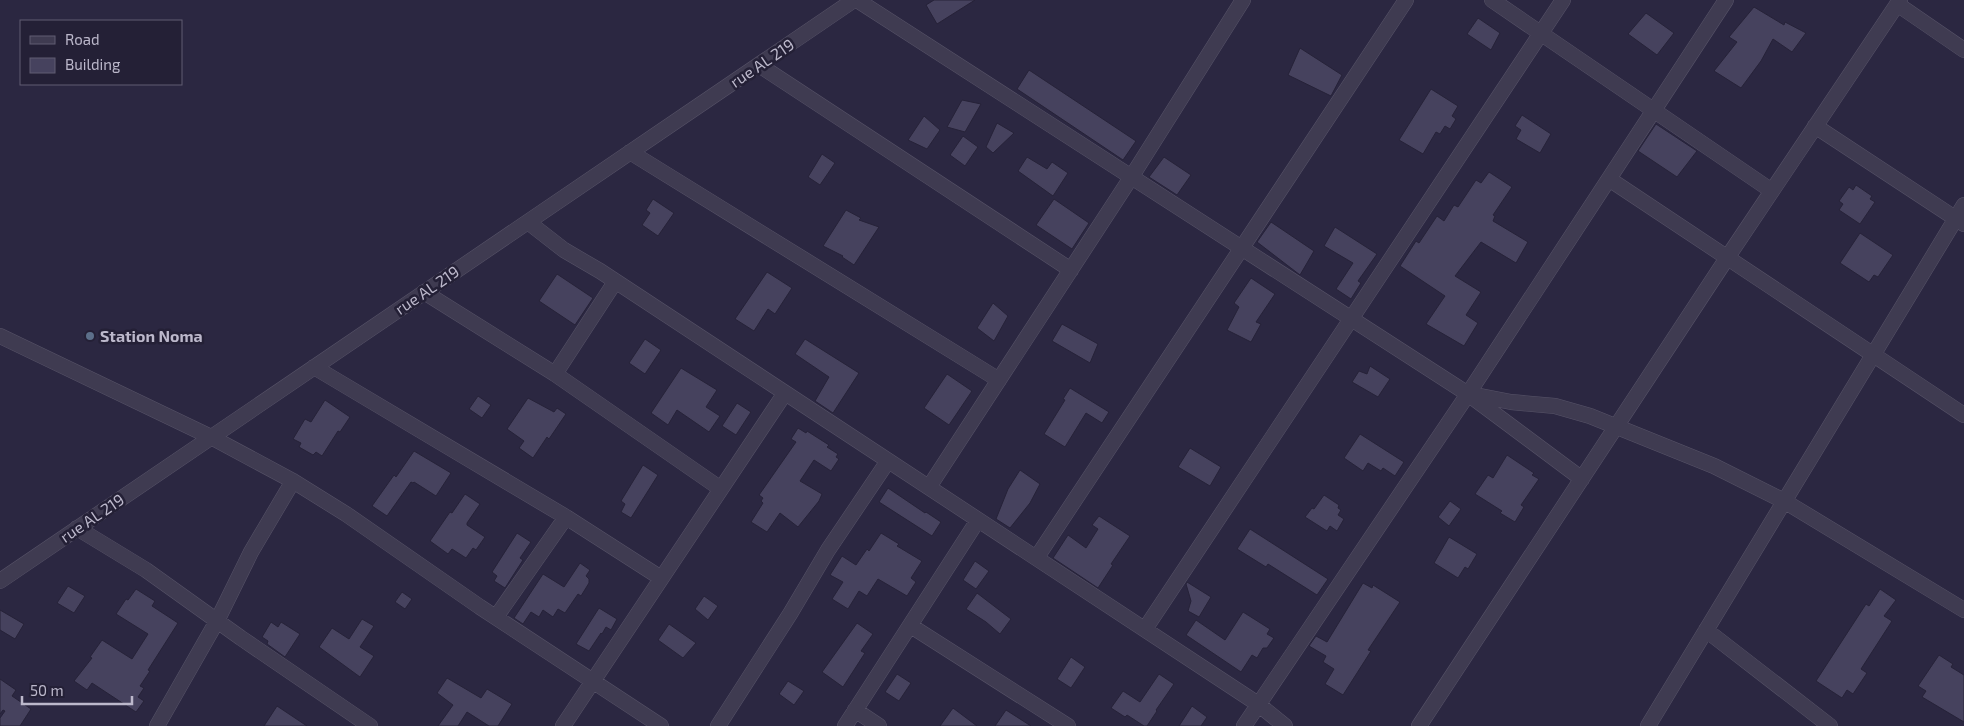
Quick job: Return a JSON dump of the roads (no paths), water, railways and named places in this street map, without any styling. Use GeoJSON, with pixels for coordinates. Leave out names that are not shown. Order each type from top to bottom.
{"type":"FeatureCollection","features":[{"type":"Feature","properties":{"kind":"street","name":"rue AL 219"},"geometry":{"type":"LineString","coordinates":[[0,581],[855,0]]}},
{"type":"Feature","properties":{"kind":"street"},"geometry":{"type":"LineString","coordinates":[[855,0],[1132,176],[1468,394],[1582,479]]}},
{"type":"Feature","properties":{"kind":"street"},"geometry":{"type":"LineString","coordinates":[[929,487],[1132,176],[1243,0]]}},
{"type":"Feature","properties":{"kind":"street"},"geometry":{"type":"LineString","coordinates":[[1037,557],[1406,0]]}},
{"type":"Feature","properties":{"kind":"street"},"geometry":{"type":"LineString","coordinates":[[1492,0],[1772,191]]}},
{"type":"Feature","properties":{"kind":"street"},"geometry":{"type":"LineString","coordinates":[[1145,629],[1563,0]]}},
{"type":"Feature","properties":{"kind":"street"},"geometry":{"type":"LineString","coordinates":[[1244,726],[1468,394],[1726,0]]}},
{"type":"Feature","properties":{"kind":"street"},"geometry":{"type":"LineString","coordinates":[[1419,726],[1898,2],[1964,50]]}},
{"type":"Feature","properties":{"kind":"street"},"geometry":{"type":"LineString","coordinates":[[759,64],[1071,270]]}},
{"type":"Feature","properties":{"kind":"street"},"geometry":{"type":"LineString","coordinates":[[1815,126],[1960,221]]}},
{"type":"Feature","properties":{"kind":"street"},"geometry":{"type":"LineString","coordinates":[[630,152],[999,380]]}},
{"type":"Feature","properties":{"kind":"street"},"geometry":{"type":"LineString","coordinates":[[1609,179],[1964,415]]}},
{"type":"Feature","properties":{"kind":"street"},"geometry":{"type":"LineString","coordinates":[[1648,726],[1872,355],[1960,221],[1964,205]]}},
{"type":"Feature","properties":{"kind":"street"},"geometry":{"type":"LineString","coordinates":[[528,222],[564,250],[1037,557],[1258,704],[1285,726]]}},
{"type":"Feature","properties":{"kind":"street"},"geometry":{"type":"LineString","coordinates":[[555,374],[615,282]]}},
{"type":"Feature","properties":{"kind":"street"},"geometry":{"type":"LineString","coordinates":[[424,292],[555,374],[721,489]]}},
{"type":"Feature","properties":{"kind":"street"},"geometry":{"type":"LineString","coordinates":[[0,336],[211,437],[293,481],[346,514],[496,618],[661,726]]}},
{"type":"Feature","properties":{"kind":"street"},"geometry":{"type":"LineString","coordinates":[[314,368],[566,518],[661,578]]}},
{"type":"Feature","properties":{"kind":"street"},"geometry":{"type":"LineString","coordinates":[[563,726],[785,393]]}},
{"type":"Feature","properties":{"kind":"street"},"geometry":{"type":"LineString","coordinates":[[1468,394],[1511,402],[1555,406],[1617,425],[1714,466],[1784,501],[1964,610]]}},
{"type":"Feature","properties":{"kind":"street"},"geometry":{"type":"LineString","coordinates":[[718,726],[790,614],[828,550],[888,461]]}},
{"type":"Feature","properties":{"kind":"street"},"geometry":{"type":"LineString","coordinates":[[157,726],[217,621],[251,552],[293,481]]}},
{"type":"Feature","properties":{"kind":"street"},"geometry":{"type":"LineString","coordinates":[[496,618],[566,518]]}},
{"type":"Feature","properties":{"kind":"street"},"geometry":{"type":"LineString","coordinates":[[845,726],[978,520]]}},
{"type":"Feature","properties":{"kind":"street"},"geometry":{"type":"LineString","coordinates":[[77,528],[146,570],[370,726]]}},
{"type":"Feature","properties":{"kind":"street"},"geometry":{"type":"LineString","coordinates":[[911,626],[1068,726]]}},
{"type":"Feature","properties":{"kind":"street"},"geometry":{"type":"LineString","coordinates":[[1706,630],[1830,726]]}},
{"type":"Feature","properties":{"kind":"street"},"geometry":{"type":"LineString","coordinates":[[856,710],[879,726]]}},
{"type":"Feature","properties":{"kind":"place","name":"Station Noma"},"geometry":{"type":"Point","coordinates":[90,336]}}]}
